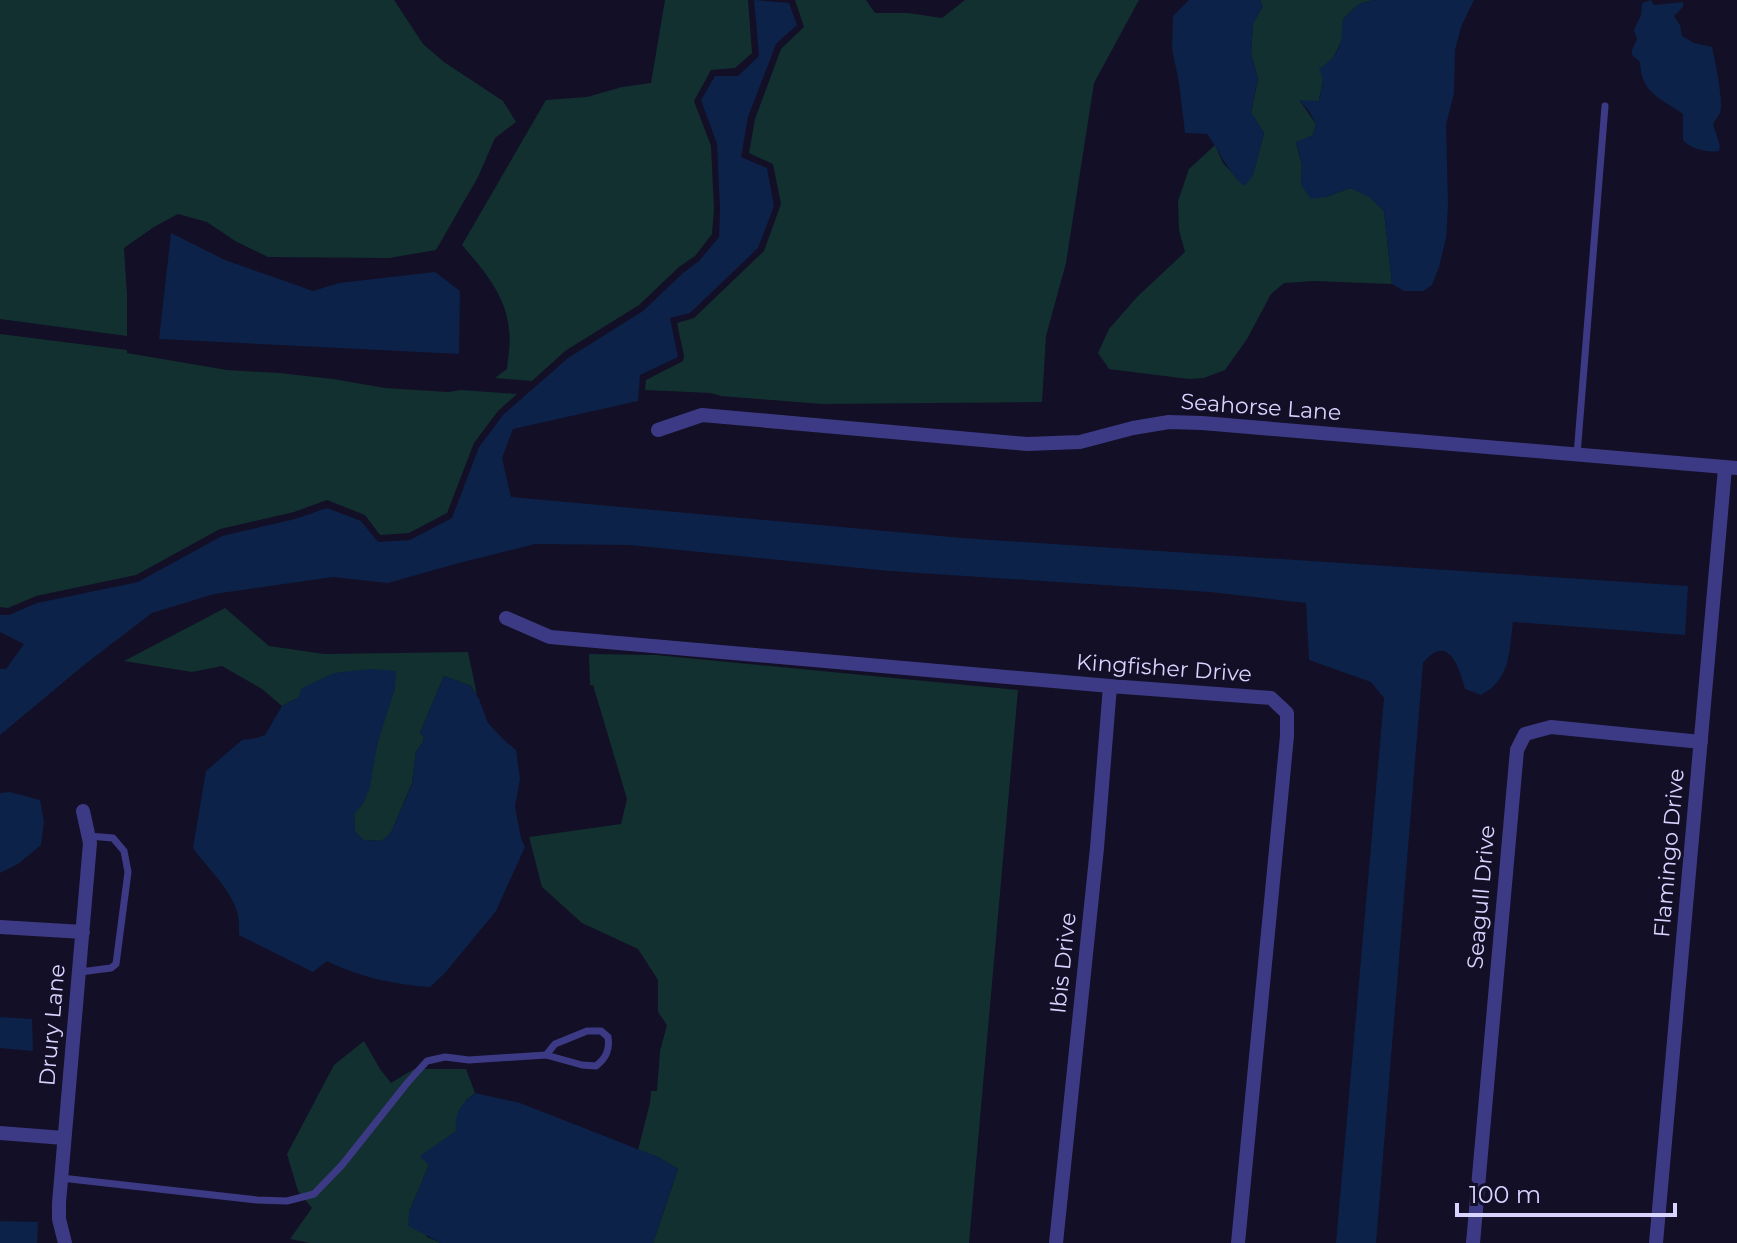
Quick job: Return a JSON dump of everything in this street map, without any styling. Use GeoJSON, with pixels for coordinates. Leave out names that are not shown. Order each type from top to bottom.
{"type":"FeatureCollection","features":[{"type":"Feature","properties":{"kind":"street","name":"Seahorse Lane"},"geometry":{"type":"LineString","coordinates":[[658,430],[702,415],[1027,444],[1080,442],[1133,428],[1191,422],[1731,468]]}},
{"type":"Feature","properties":{"kind":"street","name":"Flamingo Drive"},"geometry":{"type":"LineString","coordinates":[[1656,1243],[1701,742],[1731,468]]}},
{"type":"Feature","properties":{"kind":"street","name":"Kingfisher Drive"},"geometry":{"type":"LineString","coordinates":[[506,618],[550,637],[1271,698],[1287,713],[1287,736],[1238,1243]]}},
{"type":"Feature","properties":{"kind":"street","name":"Ibis Drive"},"geometry":{"type":"LineString","coordinates":[[1056,1243],[1097,848],[1110,686]]}},
{"type":"Feature","properties":{"kind":"street","name":"Seagull Drive"},"geometry":{"type":"LineString","coordinates":[[1473,1243],[1517,750],[1525,734],[1551,727],[1701,742]]}},
{"type":"Feature","properties":{"kind":"street","name":"Drury Lane"},"geometry":{"type":"LineString","coordinates":[[65,1243],[59,1219],[61,1178],[90,843],[83,811]]}},
{"type":"Feature","properties":{"kind":"street"},"geometry":{"type":"LineString","coordinates":[[0,927],[83,932]]}},
{"type":"Feature","properties":{"kind":"street"},"geometry":{"type":"LineString","coordinates":[[0,1133],[64,1138]]}},
{"type":"Feature","properties":{"kind":"lane"},"geometry":{"type":"LineString","coordinates":[[1577,456],[1605,106]]}},
{"type":"Feature","properties":{"kind":"lane"},"geometry":{"type":"LineString","coordinates":[[79,972],[111,968],[116,964],[128,872],[124,851],[119,843],[113,838],[88,836]]}},
{"type":"Feature","properties":{"kind":"lane"},"geometry":{"type":"LineString","coordinates":[[61,1178],[287,1201],[314,1194],[342,1165],[427,1061],[445,1057],[469,1060],[546,1055],[596,1066],[605,1059],[610,1046],[608,1037],[601,1031],[587,1031],[555,1044],[546,1055]]}},
{"type":"Feature","properties":{"kind":"green space"},"geometry":{"type":"Polygon","coordinates":[[[0,0],[394,0],[423,44],[444,62],[503,101],[516,122],[495,138],[478,177],[436,250],[389,258],[268,257],[235,241],[207,222],[178,214],[124,248],[127,336],[0,319],[0,0]]]}},
{"type":"Feature","properties":{"kind":"green space"},"geometry":{"type":"Polygon","coordinates":[[[665,0],[748,0],[752,53],[735,68],[711,70],[694,101],[711,146],[712,234],[695,256],[639,305],[565,351],[532,381],[495,378],[507,369],[510,340],[507,318],[493,284],[462,245],[546,100],[587,97],[651,83],[665,0]]]}},
{"type":"Feature","properties":{"kind":"green space"},"geometry":{"type":"Polygon","coordinates":[[[795,0],[866,0],[875,13],[908,13],[942,18],[965,0],[1139,0],[1094,83],[1066,263],[1046,336],[1042,402],[822,404],[645,390],[646,380],[683,361],[677,323],[694,318],[764,251],[781,204],[773,164],[749,153],[755,119],[781,49],[804,27],[795,0]]]}},
{"type":"Feature","properties":{"kind":"green space"},"geometry":{"type":"Polygon","coordinates":[[[1260,0],[1374,0],[1359,4],[1343,19],[1342,40],[1323,79],[1319,101],[1300,101],[1316,124],[1313,135],[1296,143],[1302,165],[1301,185],[1326,197],[1350,188],[1370,196],[1384,211],[1392,284],[1284,283],[1271,294],[1247,339],[1225,370],[1204,378],[1189,379],[1109,369],[1098,353],[1109,329],[1137,297],[1185,252],[1179,230],[1178,201],[1189,169],[1215,145],[1223,163],[1243,185],[1253,175],[1264,133],[1251,113],[1258,79],[1251,54],[1253,23],[1263,6],[1260,0]]]}},
{"type":"Feature","properties":{"kind":"green space"},"geometry":{"type":"Polygon","coordinates":[[[0,334],[127,350],[127,353],[227,370],[333,379],[385,388],[517,394],[498,411],[474,443],[447,513],[409,533],[380,535],[365,515],[327,500],[294,512],[220,529],[136,575],[36,596],[8,608],[0,607],[0,334]]]}},
{"type":"Feature","properties":{"kind":"green space"},"geometry":{"type":"Polygon","coordinates":[[[225,608],[269,646],[324,654],[468,652],[477,695],[471,686],[444,676],[420,733],[424,736],[416,752],[412,783],[391,833],[382,841],[363,840],[355,831],[354,814],[367,791],[378,741],[395,688],[371,669],[282,706],[262,689],[222,666],[192,672],[124,661],[225,608]]]}},
{"type":"Feature","properties":{"kind":"green space"},"geometry":{"type":"Polygon","coordinates":[[[589,654],[656,655],[1018,690],[969,1243],[653,1243],[678,1169],[638,1150],[651,1091],[657,1091],[660,1051],[667,1025],[658,1012],[658,980],[638,949],[582,923],[542,887],[529,837],[621,824],[627,799],[593,685],[590,685],[589,654]]]}},
{"type":"Feature","properties":{"kind":"green space"},"geometry":{"type":"Polygon","coordinates":[[[364,1041],[391,1083],[414,1069],[466,1069],[475,1093],[466,1100],[457,1131],[421,1156],[429,1165],[409,1212],[427,1237],[441,1243],[310,1243],[290,1239],[312,1208],[298,1191],[287,1154],[334,1065],[364,1041]]]}},
{"type":"Feature","properties":{"kind":"water"},"geometry":{"type":"Polygon","coordinates":[[[754,0],[789,3],[797,25],[776,44],[748,117],[741,157],[767,168],[774,206],[758,248],[690,313],[670,318],[678,357],[640,375],[638,401],[513,429],[502,458],[511,497],[962,538],[1688,586],[1685,635],[1513,622],[1507,664],[1498,681],[1481,695],[1465,689],[1456,663],[1446,652],[1432,654],[1423,663],[1376,1243],[1336,1243],[1384,698],[1371,682],[1309,660],[1306,603],[1210,592],[889,571],[630,545],[535,544],[388,583],[333,577],[214,594],[152,613],[0,735],[0,669],[6,669],[24,644],[0,632],[0,615],[9,615],[37,603],[138,582],[222,536],[327,508],[361,521],[378,542],[410,540],[452,518],[479,447],[503,415],[568,358],[643,311],[699,261],[719,237],[717,144],[701,100],[715,76],[738,76],[759,56],[754,0]]]}},
{"type":"Feature","properties":{"kind":"water"},"geometry":{"type":"Polygon","coordinates":[[[1189,0],[1260,0],[1263,6],[1253,23],[1251,54],[1258,79],[1251,112],[1264,133],[1253,176],[1244,186],[1207,134],[1185,133],[1172,49],[1173,16],[1189,0]]]}},
{"type":"Feature","properties":{"kind":"water"},"geometry":{"type":"Polygon","coordinates":[[[1374,0],[1474,0],[1461,27],[1455,50],[1454,93],[1446,125],[1446,238],[1432,285],[1423,291],[1404,291],[1392,284],[1384,211],[1369,197],[1350,188],[1311,199],[1301,185],[1302,165],[1296,142],[1313,135],[1316,124],[1299,100],[1319,101],[1323,79],[1319,69],[1339,48],[1343,19],[1359,4],[1374,0]]]}},
{"type":"Feature","properties":{"kind":"water"},"geometry":{"type":"Polygon","coordinates":[[[1651,0],[1654,5],[1683,2],[1683,7],[1674,16],[1682,36],[1694,43],[1712,47],[1721,100],[1720,113],[1713,124],[1719,151],[1700,150],[1683,140],[1683,114],[1648,88],[1640,62],[1632,55],[1637,39],[1634,30],[1641,15],[1642,3],[1651,0]]]}},
{"type":"Feature","properties":{"kind":"water"},"geometry":{"type":"Polygon","coordinates":[[[171,233],[225,260],[313,291],[339,283],[435,272],[460,291],[459,354],[159,339],[171,233]]]}},
{"type":"Feature","properties":{"kind":"water"},"geometry":{"type":"Polygon","coordinates":[[[371,669],[396,671],[395,688],[377,745],[370,787],[363,804],[354,814],[355,831],[363,840],[381,841],[391,833],[412,784],[416,752],[424,736],[420,733],[444,676],[471,686],[488,723],[516,750],[520,779],[515,806],[525,847],[496,911],[430,987],[377,979],[327,961],[313,972],[239,935],[238,915],[231,897],[193,848],[206,771],[242,740],[265,735],[282,706],[298,698],[302,688],[334,673],[371,669]]]}},
{"type":"Feature","properties":{"kind":"water"},"geometry":{"type":"Polygon","coordinates":[[[10,792],[40,800],[44,822],[41,845],[18,864],[0,873],[0,793],[10,792]]]}},
{"type":"Feature","properties":{"kind":"water"},"geometry":{"type":"Polygon","coordinates":[[[0,1017],[32,1019],[33,1051],[0,1048],[0,1017]]]}},
{"type":"Feature","properties":{"kind":"water"},"geometry":{"type":"Polygon","coordinates":[[[475,1093],[520,1103],[658,1157],[678,1169],[653,1243],[441,1243],[408,1226],[409,1212],[429,1165],[420,1156],[456,1131],[460,1109],[475,1093]]]}},
{"type":"Feature","properties":{"kind":"water"},"geometry":{"type":"Polygon","coordinates":[[[0,1221],[38,1222],[37,1243],[0,1243],[0,1221]]]}}]}
